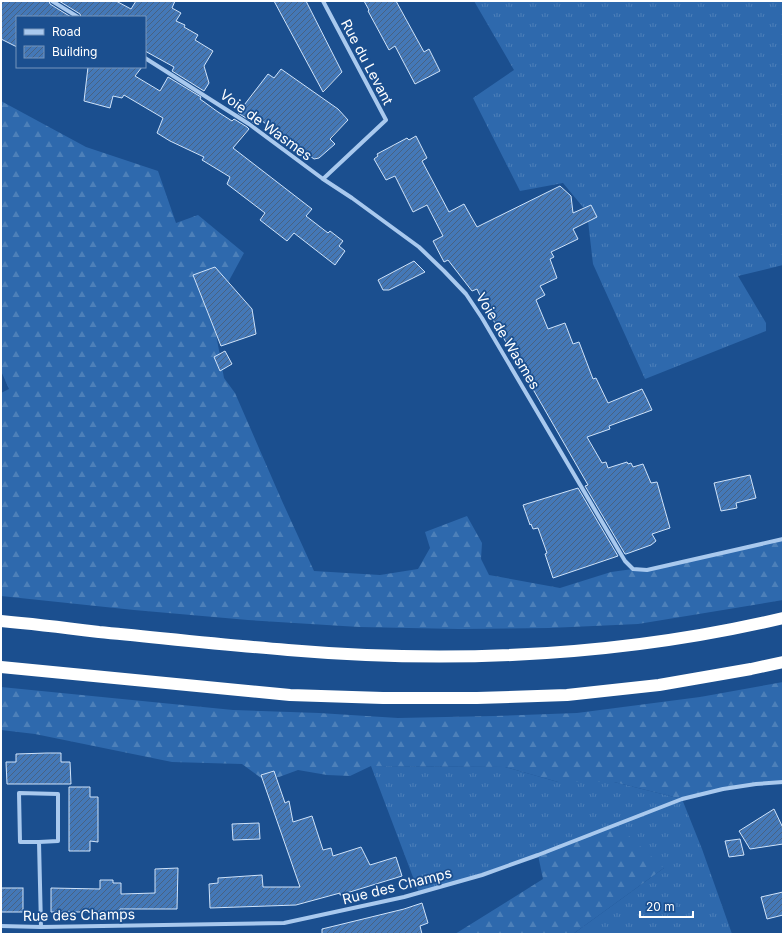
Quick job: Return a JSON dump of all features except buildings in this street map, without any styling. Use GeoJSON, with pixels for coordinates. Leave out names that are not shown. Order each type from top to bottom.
{"type":"FeatureCollection","features":[{"type":"Feature","properties":{"kind":"highway"},"geometry":{"type":"LineString","coordinates":[[1,621],[290,651],[383,656],[473,657],[563,652],[656,642],[743,628],[783,618]]}},
{"type":"Feature","properties":{"kind":"highway"},"geometry":{"type":"LineString","coordinates":[[1,667],[290,694],[383,698],[477,698],[567,695],[651,685],[751,669],[783,662]]}},
{"type":"Feature","properties":{"kind":"street"},"geometry":{"type":"LineString","coordinates":[[52,1],[76,16]]}},
{"type":"Feature","properties":{"kind":"street","name":"Rue du Levant"},"geometry":{"type":"LineString","coordinates":[[323,1],[386,120],[323,179]]}},
{"type":"Feature","properties":{"kind":"street","name":"Voie de Wasmes"},"geometry":{"type":"LineString","coordinates":[[146,59],[249,124],[419,247],[466,294],[482,318],[624,562],[633,569],[647,570],[783,539]]}},
{"type":"Feature","properties":{"kind":"street","name":"Rue des Champs"},"geometry":{"type":"LineString","coordinates":[[1,926],[41,927],[284,923],[404,897],[482,875],[538,856],[682,799],[723,789],[783,782]]}},
{"type":"Feature","properties":{"kind":"street"},"geometry":{"type":"LineString","coordinates":[[19,793],[58,794],[58,841],[39,842],[20,842],[19,793]]}},
{"type":"Feature","properties":{"kind":"street"},"geometry":{"type":"LineString","coordinates":[[39,842],[41,927]]}},
{"type":"Feature","properties":{"kind":"green space"},"geometry":{"type":"Polygon","coordinates":[[[474,1],[783,1],[783,265],[738,276],[766,323],[766,331],[645,379],[593,264],[587,212],[563,183],[520,191],[473,98],[514,70],[474,1]]]}},
{"type":"Feature","properties":{"kind":"green space"},"geometry":{"type":"Polygon","coordinates":[[[1,101],[86,147],[158,171],[176,223],[198,215],[244,253],[212,312],[224,378],[235,393],[314,571],[380,575],[418,569],[430,548],[425,532],[467,516],[482,543],[481,559],[489,575],[560,588],[611,572],[633,569],[647,570],[783,539],[783,600],[638,624],[549,628],[459,629],[359,627],[248,620],[1,596],[1,393],[9,389],[1,371],[1,101]]]}},
{"type":"Feature","properties":{"kind":"green space"},"geometry":{"type":"Polygon","coordinates":[[[783,682],[783,782],[756,784],[682,799],[614,782],[558,782],[505,767],[371,766],[350,776],[327,775],[298,770],[279,777],[261,778],[242,764],[172,762],[35,734],[1,730],[1,687],[233,710],[398,718],[577,713],[700,697],[783,682]]]}},
{"type":"Feature","properties":{"kind":"green space"},"geometry":{"type":"Polygon","coordinates":[[[371,766],[505,767],[558,782],[614,782],[682,799],[702,849],[732,934],[573,934],[664,868],[538,855],[419,893],[371,766]]]}},
{"type":"Feature","properties":{"kind":"green space"},"geometry":{"type":"Polygon","coordinates":[[[617,825],[664,868],[573,934],[455,934],[543,879],[538,855],[617,825]]]}}]}
